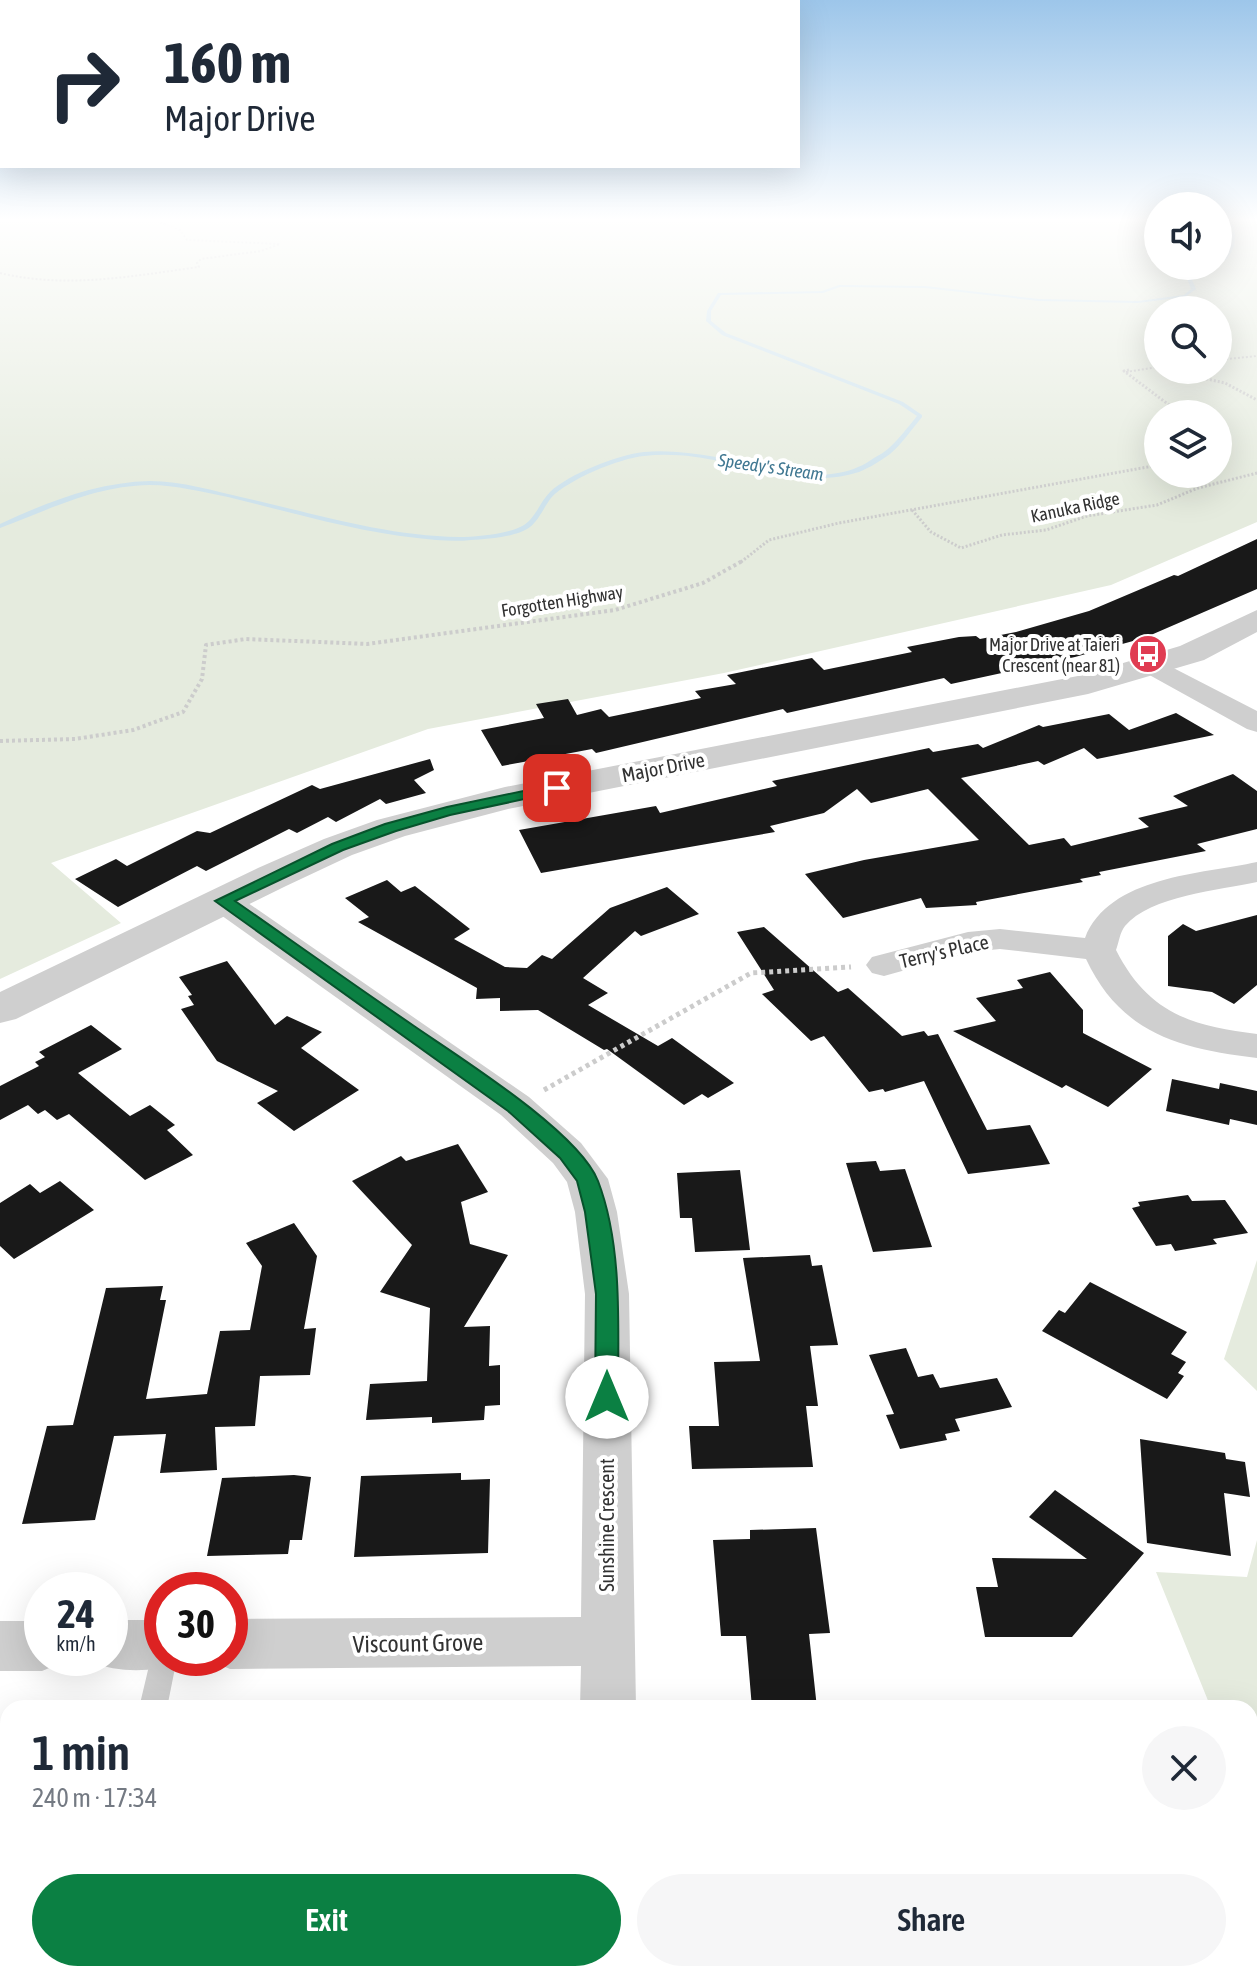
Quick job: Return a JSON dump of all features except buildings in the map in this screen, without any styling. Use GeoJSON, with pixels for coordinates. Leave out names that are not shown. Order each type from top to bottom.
{"type":"FeatureCollection","features":[{"type":"Feature","properties":{"kind":"street","name":"Major Drive"},"geometry":{"type":"LineString","coordinates":[[0,1009],[338,847],[447,811],[1073,687],[1192,653],[1257,620]]}},
{"type":"Feature","properties":{"kind":"street"},"geometry":{"type":"LineString","coordinates":[[1154,666],[1257,723]]}},
{"type":"Feature","properties":{"kind":"street"},"geometry":{"type":"LineString","coordinates":[[1257,872],[1170,891],[1138,903],[1116,916],[1108,925],[1099,950],[1114,984],[1142,1012],[1167,1026],[1196,1036],[1257,1046]]}},
{"type":"Feature","properties":{"kind":"street","name":"Sunshine Crescent"},"geometry":{"type":"LineString","coordinates":[[223,901],[515,1106],[567,1153],[587,1179],[596,1212],[607,1294],[608,1700]]}},
{"type":"Feature","properties":{"kind":"street","name":"Terry's Place"},"geometry":{"type":"LineString","coordinates":[[884,965],[968,942],[1000,939],[1099,950]]}},
{"type":"Feature","properties":{"kind":"street","name":"Viscount Grove"},"geometry":{"type":"LineString","coordinates":[[248,1644],[606,1641]]}},
{"type":"Feature","properties":{"kind":"street"},"geometry":{"type":"LineString","coordinates":[[0,1646],[24,1646]]}},
{"type":"Feature","properties":{"kind":"lane"},"geometry":{"type":"LineString","coordinates":[[155,1700],[159,1676]]}},
{"type":"Feature","properties":{"kind":"path"},"geometry":{"type":"LineString","coordinates":[[1232,359],[1257,356]]}},
{"type":"Feature","properties":{"kind":"path"},"geometry":{"type":"LineString","coordinates":[[1144,369],[1124,371],[1162,400]]}},
{"type":"Feature","properties":{"kind":"path"},"geometry":{"type":"LineString","coordinates":[[1221,384],[1257,400]]}},
{"type":"Feature","properties":{"kind":"path","name":"Forgotten Highway"},"geometry":{"type":"LineString","coordinates":[[0,741],[75,739],[133,730],[183,712],[202,679],[206,645],[246,639],[367,644],[615,610],[703,583],[743,561],[769,540],[911,509],[1144,468]]}},
{"type":"Feature","properties":{"kind":"path","name":"Kanuka Ridge"},"geometry":{"type":"LineString","coordinates":[[911,509],[931,532],[961,548],[1002,535],[1046,530],[1087,516],[1157,505],[1198,488],[1257,473]]}},
{"type":"Feature","properties":{"kind":"path"},"geometry":{"type":"LineString","coordinates":[[515,1106],[751,973],[884,965]]}},
{"type":"Feature","properties":{"kind":"shaded area"},"geometry":{"type":"Polygon","coordinates":[[[0,314],[1144,314],[1144,384],[1232,384],[1232,314],[1257,314],[1257,522],[1111,585],[724,673],[428,729],[51,863],[121,923],[0,979],[0,314]]]}},
{"type":"Feature","properties":{"kind":"shaded area"},"geometry":{"type":"Polygon","coordinates":[[[1257,1260],[1257,1391],[1224,1359],[1257,1260]]]}},
{"type":"Feature","properties":{"kind":"shaded area"},"geometry":{"type":"Polygon","coordinates":[[[1257,1540],[1257,1700],[1208,1700],[1156,1572],[1247,1577],[1257,1540]]]}},
{"type":"Feature","properties":{"kind":"waterway","name":"Speedy's Stream"},"geometry":{"type":"LineString","coordinates":[[0,526],[73,497],[111,487],[150,483],[203,490],[401,535],[464,539],[482,537],[524,528],[533,521],[551,495],[563,486],[597,468],[623,459],[643,454],[681,453],[790,474],[825,477],[858,470],[890,451],[920,416],[901,403],[724,334],[708,321],[709,314]]}},
{"type":"Feature","properties":{"kind":"place","name":"Major Drive at Taieri Crescent (near 81)"},"geometry":{"type":"Point","coordinates":[1148,654]}},
{"type":"Feature","properties":{"kind":"route"},"geometry":{"type":"LineString","coordinates":[[557,788],[447,811],[391,828],[338,847],[223,901],[515,1106],[567,1153],[587,1179],[596,1212],[607,1294],[607,1397]]}}]}
